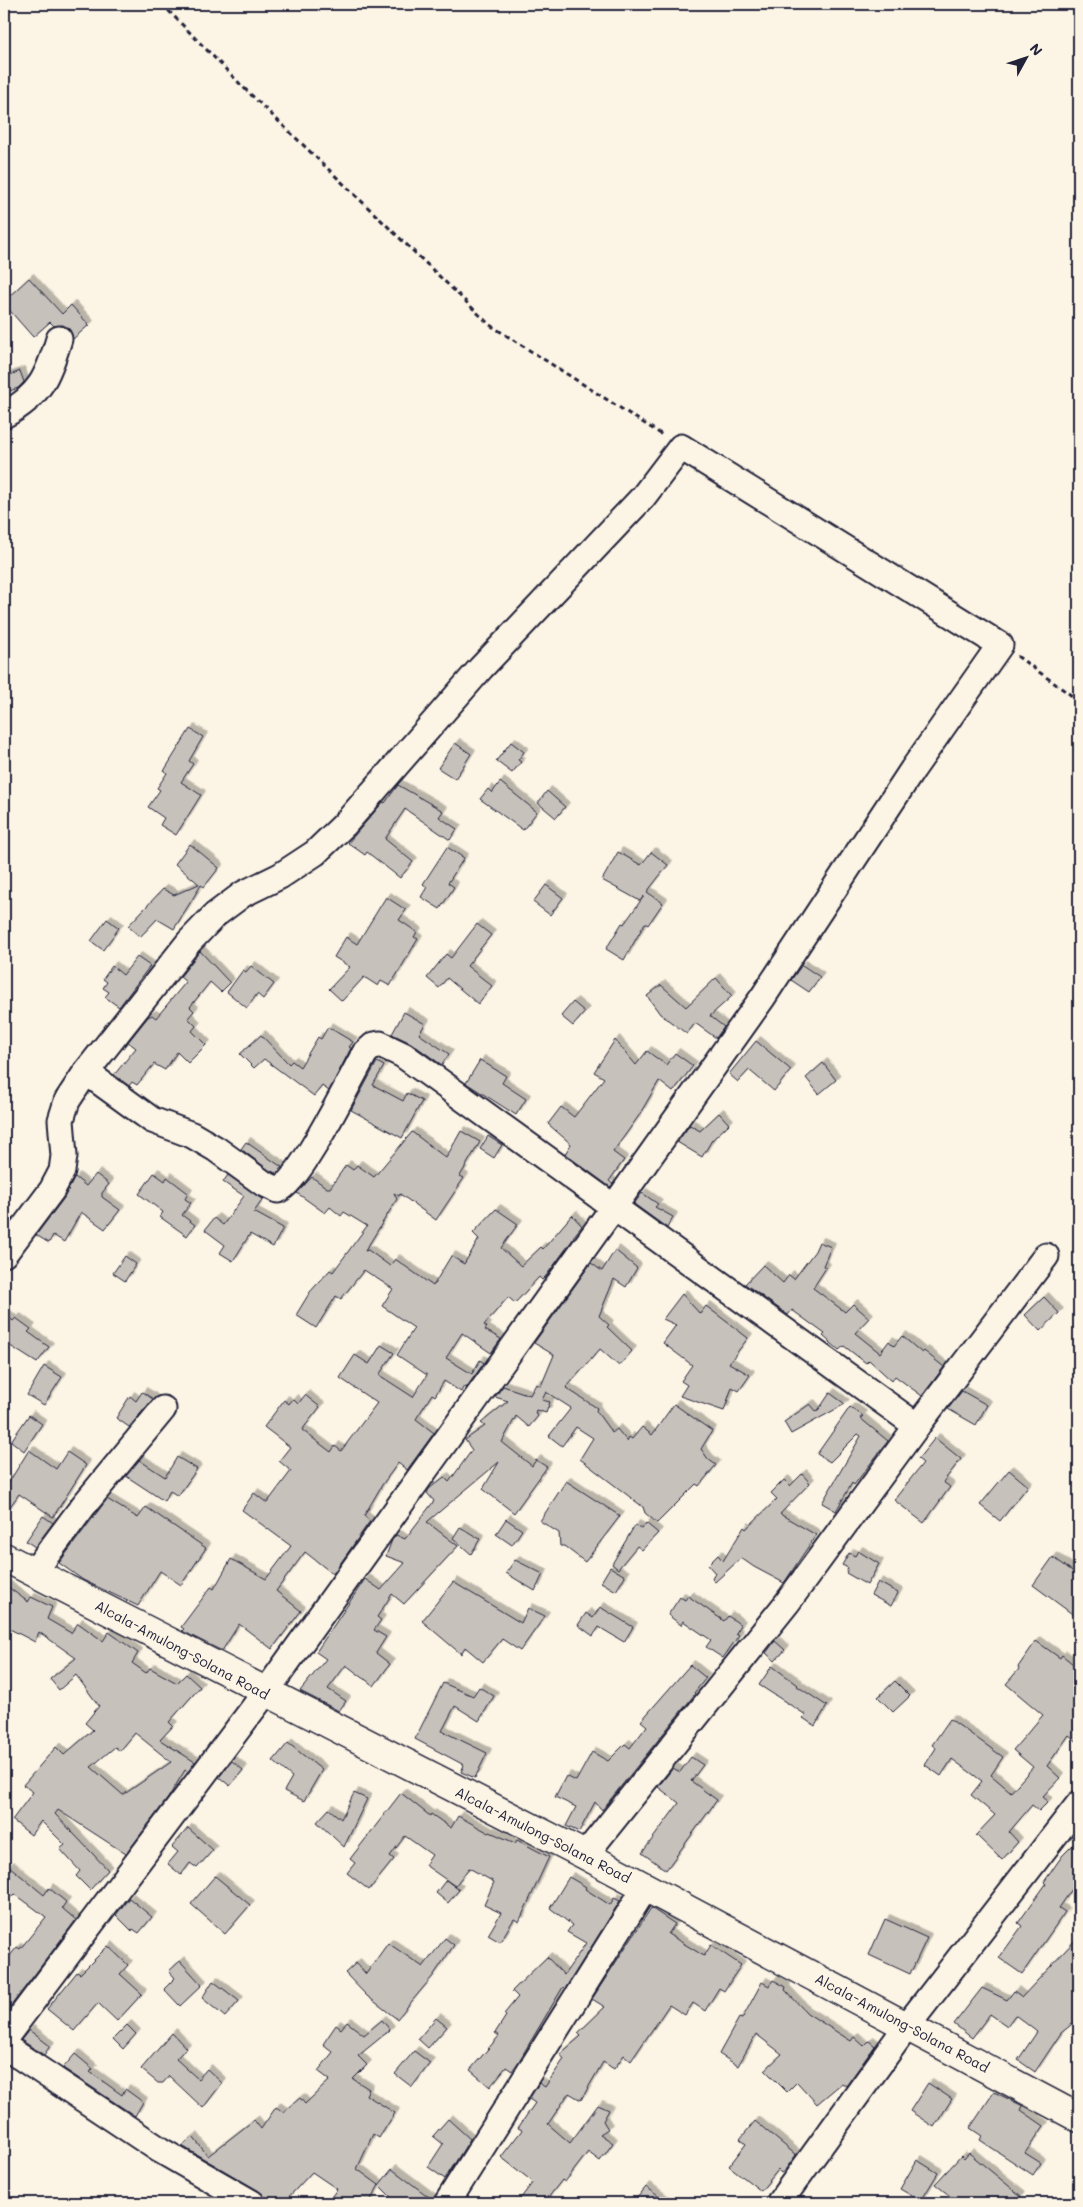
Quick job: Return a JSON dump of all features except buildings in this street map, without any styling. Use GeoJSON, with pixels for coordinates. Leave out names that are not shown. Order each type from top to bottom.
{"type":"FeatureCollection","features":[{"type":"Feature","properties":{"kind":"main road","name":"Alcala-Amulong-Solana Road"},"geometry":{"type":"LineString","coordinates":[[4,1557],[584,1856],[1079,2118]]}},
{"type":"Feature","properties":{"kind":"street"},"geometry":{"type":"LineString","coordinates":[[4,414],[21,406],[38,390],[49,371],[59,339]]}},
{"type":"Feature","properties":{"kind":"street"},"geometry":{"type":"LineString","coordinates":[[4,1254],[52,1190],[62,1171],[64,1156],[61,1120],[67,1101],[86,1072],[189,942],[215,915],[243,894],[280,876],[315,853],[345,824],[481,668],[643,497],[681,447],[1000,645],[913,769],[763,997],[614,1208],[265,1693],[4,2039]]}},
{"type":"Feature","properties":{"kind":"street"},"geometry":{"type":"LineString","coordinates":[[86,1072],[152,1120],[192,1135],[216,1148],[263,1183],[278,1190],[290,1182],[315,1142],[365,1053],[374,1045],[380,1044],[403,1055],[917,1426]]}},
{"type":"Feature","properties":{"kind":"street"},"geometry":{"type":"LineString","coordinates":[[584,1856],[787,1603],[917,1426],[1046,1256]]}},
{"type":"Feature","properties":{"kind":"street"},"geometry":{"type":"LineString","coordinates":[[34,1572],[84,1505],[164,1409]]}},
{"type":"Feature","properties":{"kind":"street"},"geometry":{"type":"LineString","coordinates":[[779,2203],[907,2026],[1079,1804]]}},
{"type":"Feature","properties":{"kind":"street"},"geometry":{"type":"LineString","coordinates":[[447,2203],[645,1888]]}},
{"type":"Feature","properties":{"kind":"street"},"geometry":{"type":"LineString","coordinates":[[4,2046],[160,2150],[252,2203]]}},
{"type":"Feature","properties":{"kind":"path"},"geometry":{"type":"LineString","coordinates":[[162,4],[251,95],[490,325],[681,447]]}},
{"type":"Feature","properties":{"kind":"path"},"geometry":{"type":"LineString","coordinates":[[1000,645],[1079,701]]}}]}
